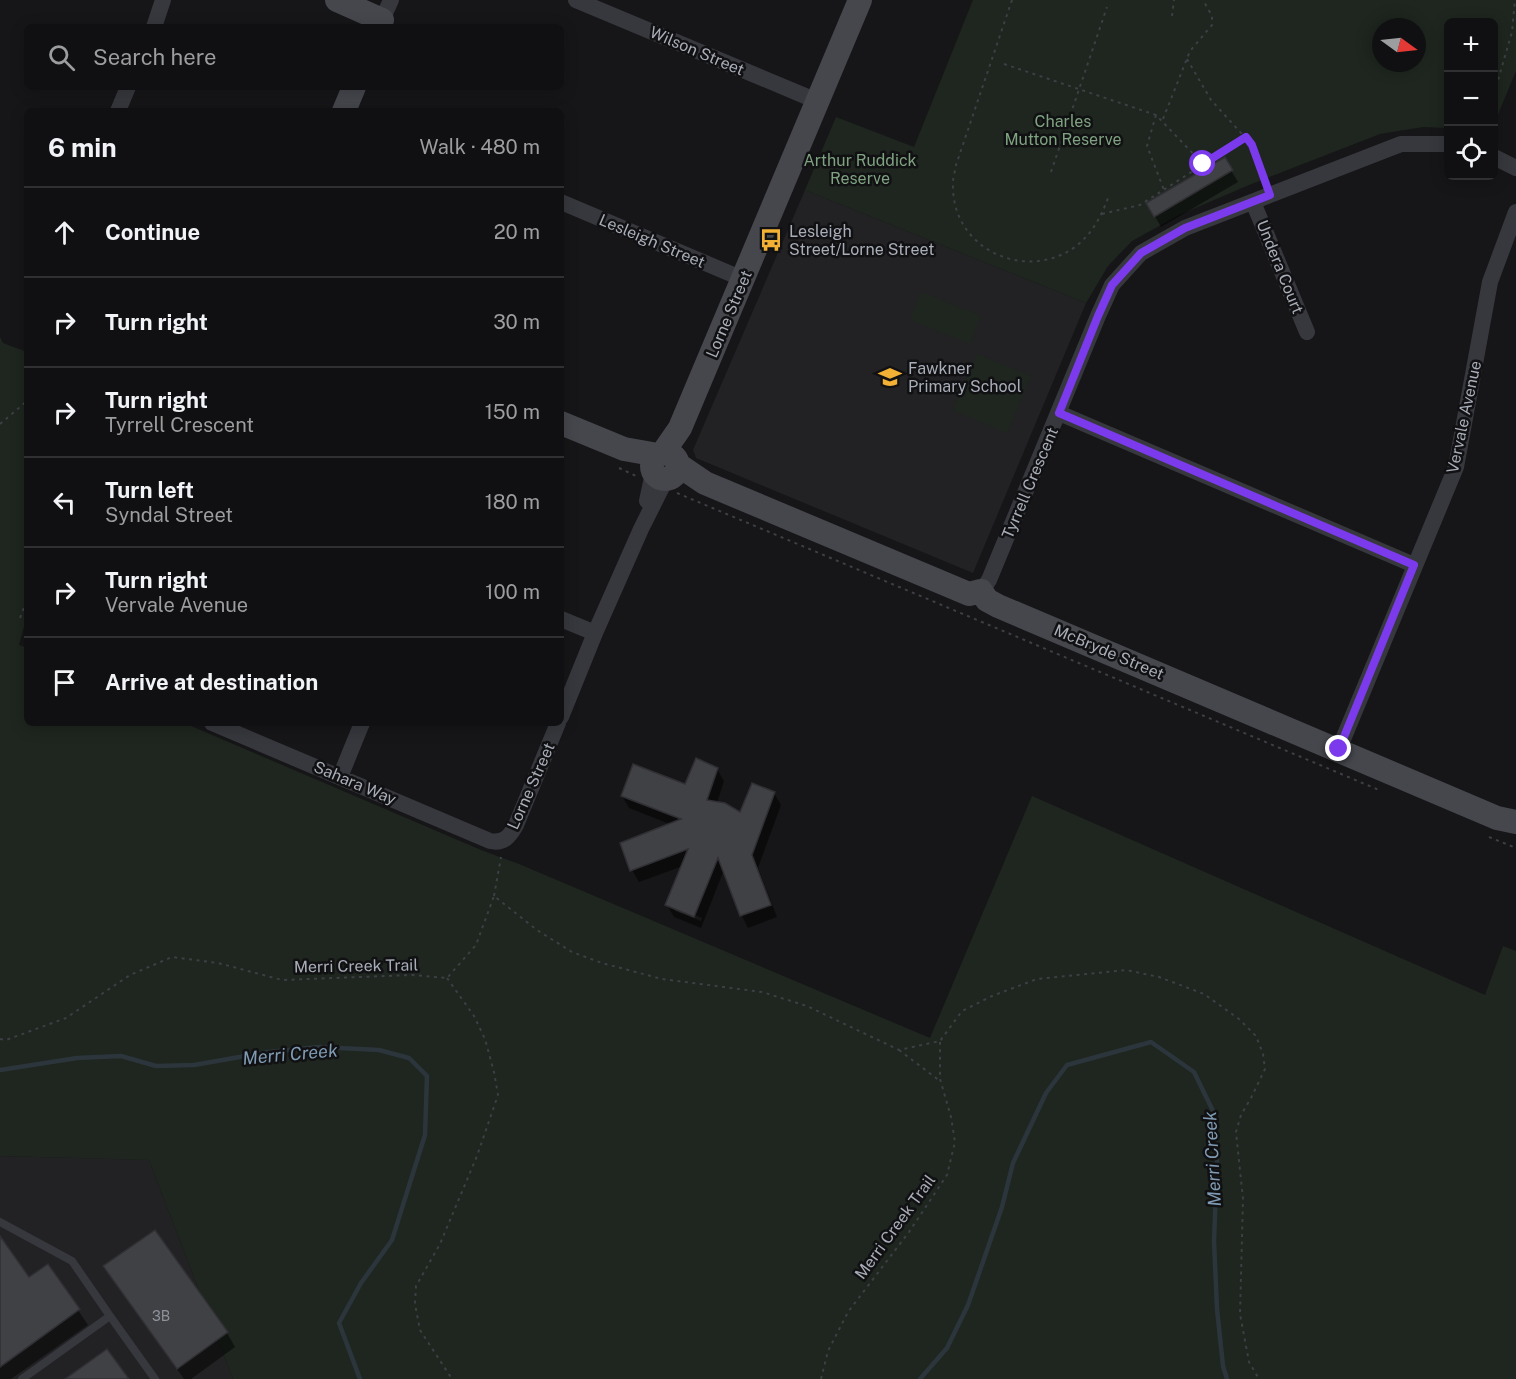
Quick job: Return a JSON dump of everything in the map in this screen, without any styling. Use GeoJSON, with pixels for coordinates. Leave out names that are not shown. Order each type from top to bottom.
{"type":"FeatureCollection","features":[{"type":"Feature","properties":{"kind":"street"},"geometry":{"type":"LineString","coordinates":[[155,24],[163,0]]}},
{"type":"Feature","properties":{"kind":"street"},"geometry":{"type":"LineString","coordinates":[[337,0],[384,16]]}},
{"type":"Feature","properties":{"kind":"street","name":"Wilson Street"},"geometry":{"type":"LineString","coordinates":[[576,0],[817,101]]}},
{"type":"Feature","properties":{"kind":"street","name":"Lorne Street"},"geometry":{"type":"LineString","coordinates":[[564,710],[860,0]]}},
{"type":"Feature","properties":{"kind":"street"},"geometry":{"type":"LineString","coordinates":[[119,108],[128,90]]}},
{"type":"Feature","properties":{"kind":"street"},"geometry":{"type":"LineString","coordinates":[[346,108],[353,90]]}},
{"type":"Feature","properties":{"kind":"street","name":"Tyrrell Crescent"},"geometry":{"type":"LineString","coordinates":[[981,591],[989,580],[1112,285],[1141,253],[1185,228],[1401,144],[1444,144]]}},
{"type":"Feature","properties":{"kind":"street"},"geometry":{"type":"LineString","coordinates":[[1498,159],[1516,168]]}},
{"type":"Feature","properties":{"kind":"street","name":"Undera Court"},"geometry":{"type":"LineString","coordinates":[[1253,202],[1307,332]]}},
{"type":"Feature","properties":{"kind":"street","name":"Lesleigh Street"},"geometry":{"type":"LineString","coordinates":[[564,203],[743,279]]}},
{"type":"Feature","properties":{"kind":"street","name":"Vervale Avenue"},"geometry":{"type":"LineString","coordinates":[[1339,749],[1456,467],[1490,282],[1516,212]]}},
{"type":"Feature","properties":{"kind":"street"},"geometry":{"type":"LineString","coordinates":[[1059,413],[1414,565]]}},
{"type":"Feature","properties":{"kind":"street","name":"McBryde Street"},"geometry":{"type":"LineString","coordinates":[[564,425],[617,457],[705,483],[969,594],[981,591],[987,600],[998,606],[1497,818],[1516,822]]}},
{"type":"Feature","properties":{"kind":"street"},"geometry":{"type":"LineString","coordinates":[[564,620],[595,633]]}},
{"type":"Feature","properties":{"kind":"street","name":"Sahara Way"},"geometry":{"type":"LineString","coordinates":[[219,726],[497,843]]}},
{"type":"Feature","properties":{"kind":"street"},"geometry":{"type":"LineString","coordinates":[[340,777],[361,726]]}},
{"type":"Feature","properties":{"kind":"street","name":"Lorne Street"},"geometry":{"type":"LineString","coordinates":[[497,843],[511,834],[516,825],[557,726]]}},
{"type":"Feature","properties":{"kind":"lane"},"geometry":{"type":"LineString","coordinates":[[0,1222],[72,1261],[155,1379]]}},
{"type":"Feature","properties":{"kind":"lane"},"geometry":{"type":"LineString","coordinates":[[22,1379],[110,1316]]}},
{"type":"Feature","properties":{"kind":"path"},"geometry":{"type":"LineString","coordinates":[[1012,0],[956,165],[952,188],[963,225],[976,241],[996,255],[1017,261],[1036,262],[1075,247],[1091,232],[1108,198]]}},
{"type":"Feature","properties":{"kind":"path"},"geometry":{"type":"LineString","coordinates":[[1172,16],[1174,0]]}},
{"type":"Feature","properties":{"kind":"path"},"geometry":{"type":"LineString","coordinates":[[1162,120],[1190,51],[1212,25],[1212,16],[1203,0]]}},
{"type":"Feature","properties":{"kind":"path"},"geometry":{"type":"LineString","coordinates":[[1498,80],[1512,32],[1515,0]]}},
{"type":"Feature","properties":{"kind":"path"},"geometry":{"type":"LineString","coordinates":[[1051,172],[1107,7]]}},
{"type":"Feature","properties":{"kind":"path"},"geometry":{"type":"LineString","coordinates":[[1187,59],[1211,100],[1252,145],[1270,195]]}},
{"type":"Feature","properties":{"kind":"path"},"geometry":{"type":"LineString","coordinates":[[1004,64],[1156,114],[1203,164]]}},
{"type":"Feature","properties":{"kind":"path"},"geometry":{"type":"LineString","coordinates":[[1156,114],[1147,146],[1164,190]]}},
{"type":"Feature","properties":{"kind":"path"},"geometry":{"type":"LineString","coordinates":[[1102,214],[1140,205],[1246,137]]}},
{"type":"Feature","properties":{"kind":"path"},"geometry":{"type":"LineString","coordinates":[[0,424],[24,404]]}},
{"type":"Feature","properties":{"kind":"path"},"geometry":{"type":"LineString","coordinates":[[617,457],[663,470],[1385,793]]}},
{"type":"Feature","properties":{"kind":"path"},"geometry":{"type":"LineString","coordinates":[[20,618],[24,608]]}},
{"type":"Feature","properties":{"kind":"path"},"geometry":{"type":"LineString","coordinates":[[1483,834],[1516,848]]}},
{"type":"Feature","properties":{"kind":"path"},"geometry":{"type":"LineString","coordinates":[[452,1379],[420,1330],[415,1304],[417,1286],[444,1235],[477,1156],[498,1095],[484,1039],[474,1016],[447,978],[476,945],[494,896],[501,852],[497,843]]}},
{"type":"Feature","properties":{"kind":"path"},"geometry":{"type":"LineString","coordinates":[[494,896],[537,930],[572,952],[602,963],[663,979],[762,993],[807,1006],[899,1050],[941,1082]]}},
{"type":"Feature","properties":{"kind":"path","name":"Merri Creek Trail"},"geometry":{"type":"LineString","coordinates":[[0,1039],[6,1040],[66,1018],[130,975],[172,957],[218,963],[282,980],[412,975],[447,978]]}},
{"type":"Feature","properties":{"kind":"path"},"geometry":{"type":"LineString","coordinates":[[899,1050],[940,1041],[962,1011],[992,996],[1037,979],[1126,970],[1159,977],[1204,994],[1239,1019],[1256,1036],[1263,1054],[1265,1069],[1241,1114],[1236,1132],[1243,1199],[1240,1314],[1249,1362],[1259,1379]]}},
{"type":"Feature","properties":{"kind":"path","name":"Merri Creek Trail"},"geometry":{"type":"LineString","coordinates":[[821,1379],[828,1351],[848,1312],[909,1232],[947,1175],[955,1142],[941,1082],[940,1041]]}},
{"type":"Feature","properties":{"kind":"shaded area","name":"Fawkner Primary School"},"geometry":{"type":"Polygon","coordinates":[[[805,190],[1086,303],[973,573],[696,458],[693,450],[805,190]]]}},
{"type":"Feature","properties":{"kind":"shaded area"},"geometry":{"type":"Polygon","coordinates":[[[0,1156],[149,1160],[233,1379],[0,1379],[0,1156]]]}},
{"type":"Feature","properties":{"kind":"green space","name":"Charles Mutton Reserve"},"geometry":{"type":"Polygon","coordinates":[[[973,0],[1516,0],[1516,71],[1498,114],[1498,18],[1444,18],[1444,128],[1423,127],[1380,134],[1179,215],[1132,241],[1108,266],[1086,303],[805,190],[836,117],[914,147],[973,0]]]}},
{"type":"Feature","properties":{"kind":"green space"},"geometry":{"type":"Polygon","coordinates":[[[921,292],[981,316],[970,344],[910,320],[921,292]]]}},
{"type":"Feature","properties":{"kind":"green space"},"geometry":{"type":"Polygon","coordinates":[[[0,337],[3,343],[24,351],[24,626],[19,645],[24,647],[24,726],[191,726],[930,1038],[1032,796],[1485,995],[1503,946],[1516,951],[1516,1379],[233,1379],[149,1160],[0,1156],[0,337]]]}},
{"type":"Feature","properties":{"kind":"green space"},"geometry":{"type":"Polygon","coordinates":[[[977,354],[1031,376],[1007,433],[953,410],[977,354]]]}},
{"type":"Feature","properties":{"kind":"building"},"geometry":{"type":"Polygon","coordinates":[[[1225,157],[1233,170],[1154,217],[1146,203],[1225,157]]]}},
{"type":"Feature","properties":{"kind":"building"},"geometry":{"type":"Polygon","coordinates":[[[696,758],[718,768],[707,800],[725,803],[740,812],[752,783],[775,792],[752,855],[771,905],[740,916],[718,858],[694,917],[665,905],[688,849],[630,871],[620,843],[681,819],[621,796],[633,764],[685,784],[696,758]]]}},
{"type":"Feature","properties":{"kind":"building"},"geometry":{"type":"Polygon","coordinates":[[[155,1230],[228,1332],[177,1369],[103,1266],[155,1230]]]}},
{"type":"Feature","properties":{"kind":"building"},"geometry":{"type":"Polygon","coordinates":[[[0,1236],[29,1277],[48,1264],[80,1309],[0,1367],[0,1236]]]}},
{"type":"Feature","properties":{"kind":"building"},"geometry":{"type":"Polygon","coordinates":[[[107,1349],[129,1379],[65,1379],[107,1349]]]}},
{"type":"Feature","properties":{"kind":"waterway","name":"Merri Creek"},"geometry":{"type":"LineString","coordinates":[[920,1379],[947,1348],[968,1305],[1002,1207],[1013,1163],[1046,1093],[1067,1065],[1151,1042],[1194,1072],[1213,1111],[1217,1163],[1214,1241],[1217,1309],[1223,1366],[1227,1379]]}},
{"type":"Feature","properties":{"kind":"waterway","name":"Merri Creek"},"geometry":{"type":"LineString","coordinates":[[0,1070],[77,1058],[121,1056],[156,1066],[194,1065],[268,1052],[319,1047],[379,1050],[409,1058],[427,1076],[425,1135],[392,1240],[361,1283],[339,1323],[360,1379]]}},
{"type":"Feature","properties":{"kind":"place","name":"Lesleigh Street/Lorne Street"},"geometry":{"type":"Point","coordinates":[771,240]}},
{"type":"Feature","properties":{"kind":"place","name":"Fawkner Primary School"},"geometry":{"type":"Point","coordinates":[890,377]}},
{"type":"Feature","properties":{"kind":"route"},"geometry":{"type":"LineString","coordinates":[[1203,164],[1246,137],[1252,145],[1270,195],[1185,228],[1141,253],[1112,285],[1059,413],[1414,565],[1339,749]]}},
{"type":"Feature","properties":{"kind":"park label","name":"Arthur Ruddick Reserve"},"geometry":{"type":"Point","coordinates":[860,169]}}]}
